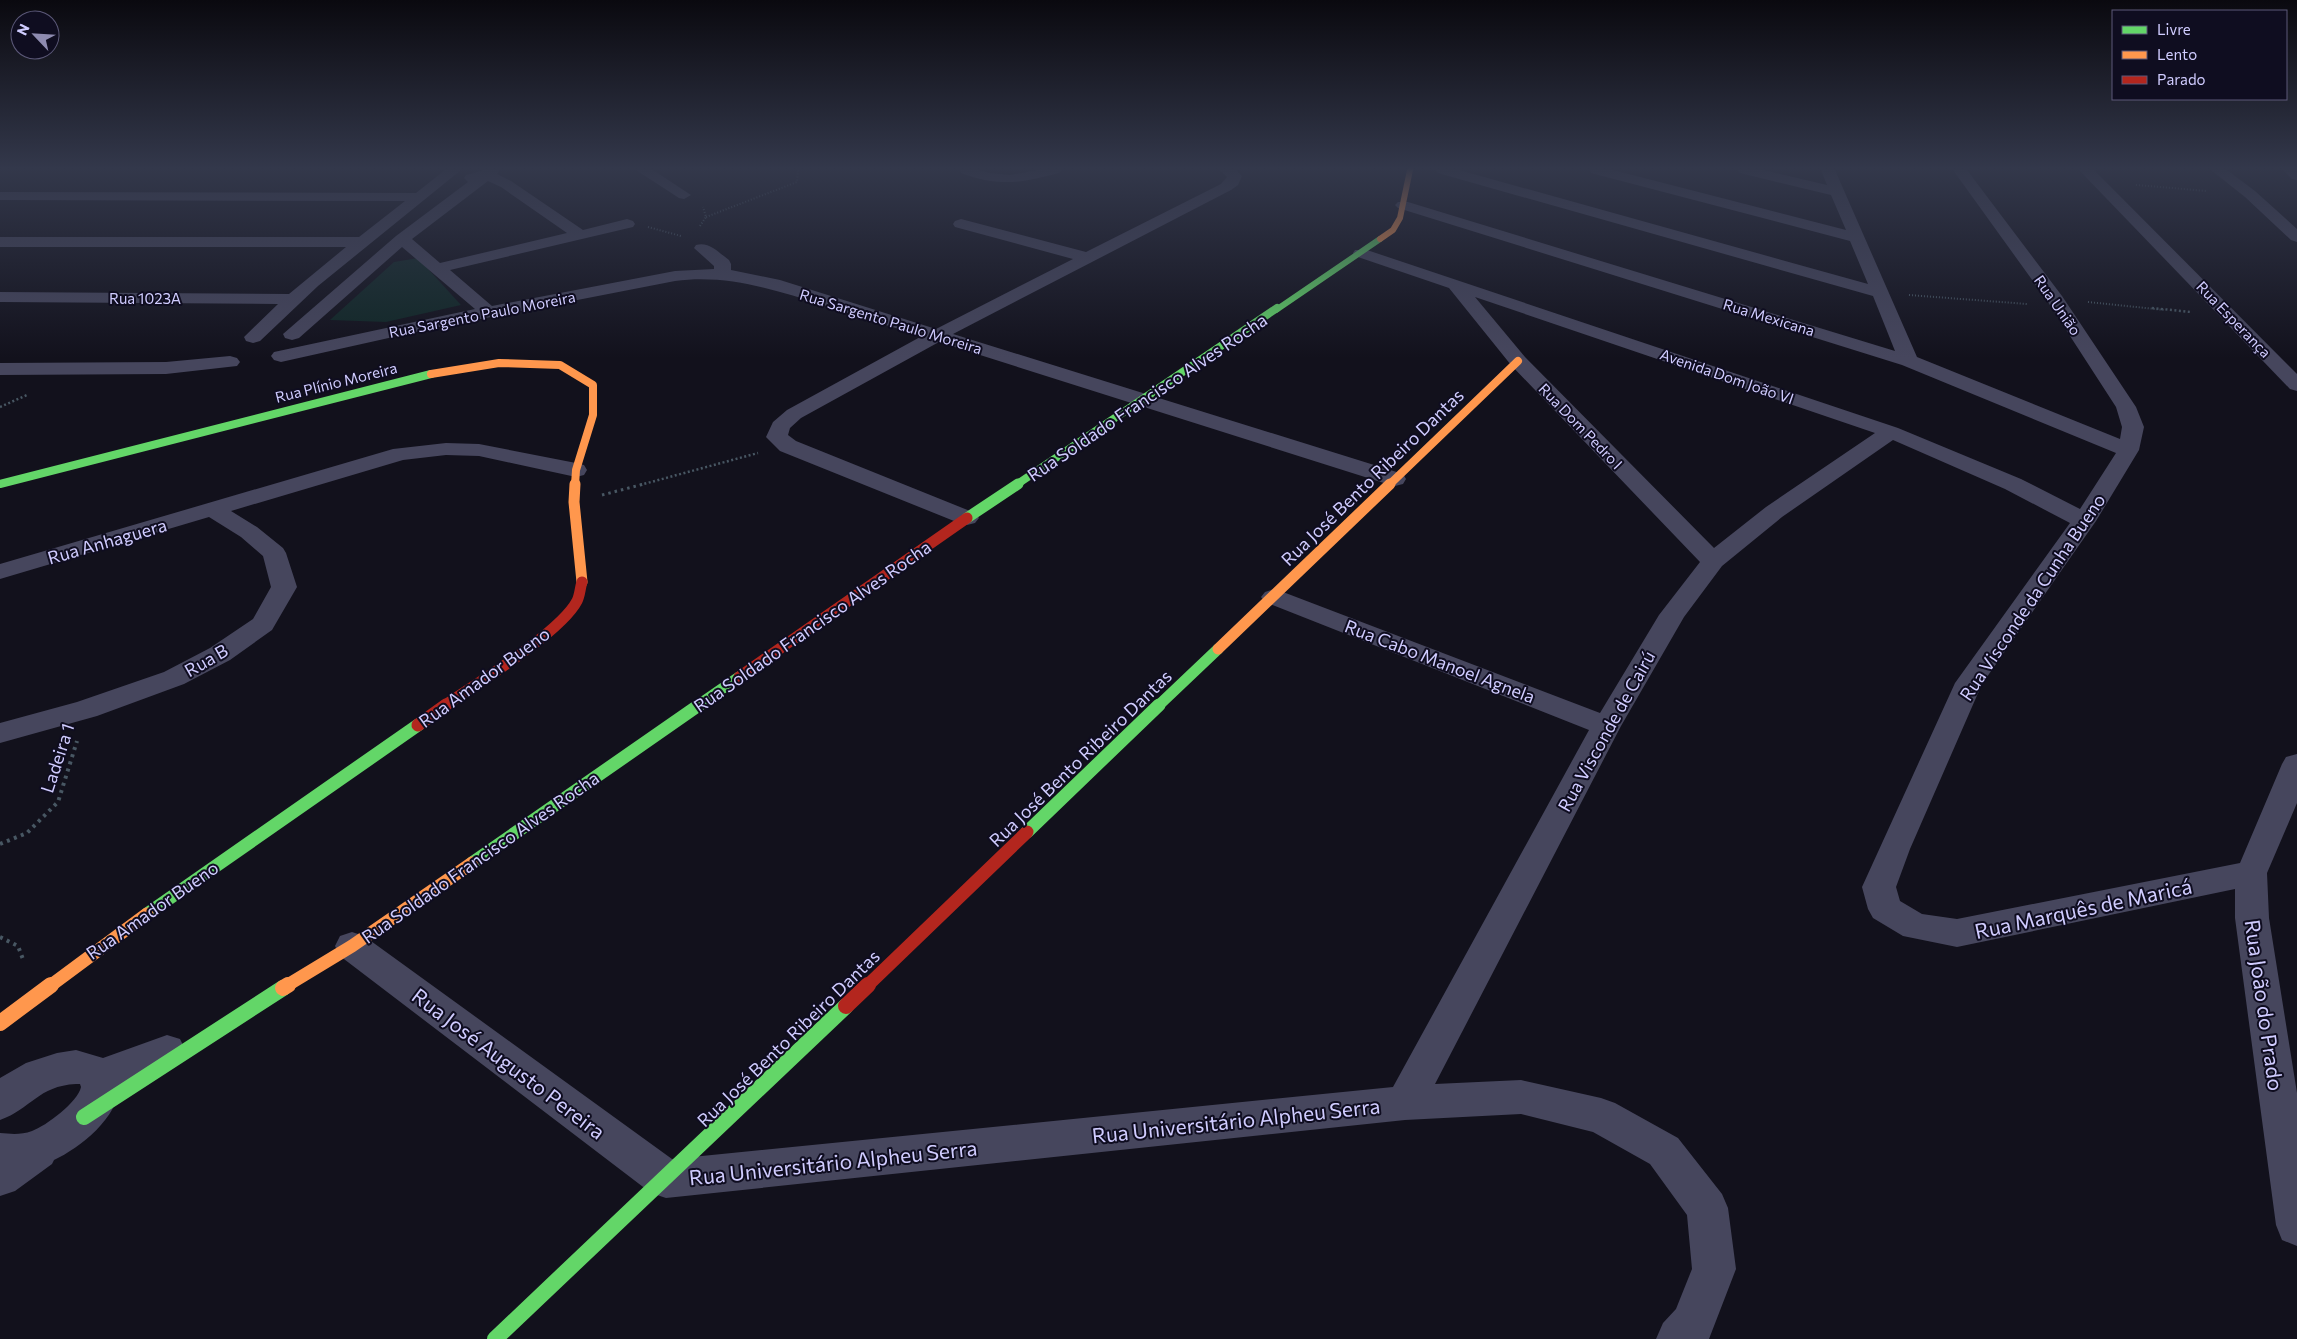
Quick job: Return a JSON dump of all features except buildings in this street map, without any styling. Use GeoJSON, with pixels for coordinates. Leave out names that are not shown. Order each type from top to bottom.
{"type":"FeatureCollection","features":[{"type":"Feature","properties":{"kind":"street"},"geometry":{"type":"LineString","coordinates":[[373,232],[291,299],[253,337],[233,344],[249,359],[298,346],[301,341],[296,336],[411,232]]}},
{"type":"Feature","properties":{"kind":"street"},"geometry":{"type":"LineString","coordinates":[[439,268],[586,232]]}},
{"type":"Feature","properties":{"kind":"street"},"geometry":{"type":"LineString","coordinates":[[993,232],[1088,258]]}},
{"type":"Feature","properties":{"kind":"street"},"geometry":{"type":"LineString","coordinates":[[967,518],[788,446],[777,437],[780,426],[794,414],[938,335],[1138,232]]}},
{"type":"Feature","properties":{"kind":"street","name":"Rua Soldado Francisco Alves Rocha"},"geometry":{"type":"LineString","coordinates":[[84,1117],[208,1035],[352,946],[967,518],[1390,232]]}},
{"type":"Feature","properties":{"kind":"street","name":"Rua Mexicana"},"geometry":{"type":"LineString","coordinates":[[1493,232],[1909,360],[2128,450]]}},
{"type":"Feature","properties":{"kind":"street"},"geometry":{"type":"LineString","coordinates":[[1673,232],[1881,293]]}},
{"type":"Feature","properties":{"kind":"street"},"geometry":{"type":"LineString","coordinates":[[1836,232],[1857,238]]}},
{"type":"Feature","properties":{"kind":"street"},"geometry":{"type":"LineString","coordinates":[[1855,232],[1909,360]]}},
{"type":"Feature","properties":{"kind":"street","name":"Rua União"},"geometry":{"type":"LineString","coordinates":[[2006,232],[2058,303],[2126,407],[2133,427],[2128,450]]}},
{"type":"Feature","properties":{"kind":"street","name":"Rua Esperança"},"geometry":{"type":"LineString","coordinates":[[2148,232],[2297,384]]}},
{"type":"Feature","properties":{"kind":"street"},"geometry":{"type":"LineString","coordinates":[[402,239],[439,268],[490,313]]}},
{"type":"Feature","properties":{"kind":"street"},"geometry":{"type":"LineString","coordinates":[[0,242],[361,242]]}},
{"type":"Feature","properties":{"kind":"street"},"geometry":{"type":"LineString","coordinates":[[695,243],[722,264],[722,273]]}},
{"type":"Feature","properties":{"kind":"street","name":"Avenida Dom João VI"},"geometry":{"type":"LineString","coordinates":[[1361,253],[1891,432],[2013,484],[2084,521]]}},
{"type":"Feature","properties":{"kind":"street","name":"Rua Sargento Paulo Moreira"},"geometry":{"type":"LineString","coordinates":[[0,369],[166,368],[249,359],[675,276],[694,273],[722,273],[774,284],[1395,479]]}},
{"type":"Feature","properties":{"kind":"street","name":"Rua Dom Pedro I"},"geometry":{"type":"LineString","coordinates":[[1456,286],[1518,362],[1713,561]]}},
{"type":"Feature","properties":{"kind":"street","name":"Rua 1023A"},"geometry":{"type":"LineString","coordinates":[[0,297],[291,299]]}},
{"type":"Feature","properties":{"kind":"street","name":"Rua Sargento Paulo Moreira"},"geometry":{"type":"LineString","coordinates":[[253,337],[274,333],[296,336],[377,334]]}},
{"type":"Feature","properties":{"kind":"street","name":"Rua José Bento Ribeiro Dantas"},"geometry":{"type":"LineString","coordinates":[[495,1339],[666,1179],[1518,362]]}},
{"type":"Feature","properties":{"kind":"street","name":"Rua Plínio Moreira"},"geometry":{"type":"LineString","coordinates":[[0,484],[419,376],[499,363],[560,365],[593,385],[593,415],[576,470]]}},
{"type":"Feature","properties":{"kind":"street","name":"Rua Visconde de Cairú"},"geometry":{"type":"LineString","coordinates":[[1405,1102],[1606,726],[1672,615],[1713,561],[1774,512],[1891,432]]}},
{"type":"Feature","properties":{"kind":"street"},"geometry":{"type":"LineString","coordinates":[[214,510],[401,454],[446,449],[479,450],[576,470]]}},
{"type":"Feature","properties":{"kind":"street","name":"Rua Visconde da Cunha Bueno"},"geometry":{"type":"LineString","coordinates":[[1915,926],[1885,909],[1879,887],[1894,849],[1969,683],[2084,521],[2128,450]]}},
{"type":"Feature","properties":{"kind":"street","name":"Rua Amador Bueno"},"geometry":{"type":"LineString","coordinates":[[0,1023],[105,942],[529,647],[558,623],[577,601],[583,578],[574,502],[576,470]]}},
{"type":"Feature","properties":{"kind":"street","name":"Rua Anhaguera"},"geometry":{"type":"LineString","coordinates":[[0,572],[214,510]]}},
{"type":"Feature","properties":{"kind":"street","name":"Rua B"},"geometry":{"type":"LineString","coordinates":[[0,733],[87,709],[174,678],[220,654],[263,624],[284,587],[274,553],[249,532],[214,510]]}},
{"type":"Feature","properties":{"kind":"street","name":"Rua Cabo Manoel Agnela"},"geometry":{"type":"LineString","coordinates":[[1274,597],[1606,726]]}},
{"type":"Feature","properties":{"kind":"street"},"geometry":{"type":"LineString","coordinates":[[2251,873],[2297,764]]}},
{"type":"Feature","properties":{"kind":"street","name":"Rua Marquês de Maricá"},"geometry":{"type":"LineString","coordinates":[[1915,926],[1957,934],[2251,873]]}},
{"type":"Feature","properties":{"kind":"street","name":"Rua João do Prado"},"geometry":{"type":"LineString","coordinates":[[2251,873],[2252,918],[2297,1225]]}},
{"type":"Feature","properties":{"kind":"street","name":"Rua José Augusto Pereira"},"geometry":{"type":"LineString","coordinates":[[352,946],[666,1179]]}},
{"type":"Feature","properties":{"kind":"street","name":"Rua Soldado Francisco Alves Rocha"},"geometry":{"type":"LineString","coordinates":[[98,1077],[208,1035]]}},
{"type":"Feature","properties":{"kind":"street"},"geometry":{"type":"LineString","coordinates":[[0,1177],[68,1131],[84,1117],[96,1102],[100,1088],[98,1077],[90,1070],[77,1067],[60,1068],[42,1074],[8,1092]]}},
{"type":"Feature","properties":{"kind":"street","name":"Rua Universitário Alpheu Serra"},"geometry":{"type":"LineString","coordinates":[[666,1179],[1405,1102],[1521,1097],[1601,1116],[1664,1152],[1706,1208],[1714,1269],[1692,1325],[1679,1339]]}},
{"type":"Feature","properties":{"kind":"street"},"geometry":{"type":"LineString","coordinates":[[0,1152],[11,1154],[49,1143]]}},
{"type":"Feature","properties":{"kind":"path"},"geometry":{"type":"LineString","coordinates":[[657,232],[695,243],[698,232]]}},
{"type":"Feature","properties":{"kind":"path"},"geometry":{"type":"LineString","coordinates":[[1881,293],[2058,303],[2232,316]]}},
{"type":"Feature","properties":{"kind":"path"},"geometry":{"type":"LineString","coordinates":[[574,502],[788,446]]}},
{"type":"Feature","properties":{"kind":"path","name":"Ladeira 1"},"geometry":{"type":"LineString","coordinates":[[0,844],[27,833],[58,802],[87,709]]}},
{"type":"Feature","properties":{"kind":"green space"},"geometry":{"type":"Polygon","coordinates":[[[418,258],[461,305],[386,322],[330,320],[394,262],[418,258]]]}},
{"type":"Feature","properties":{"kind":"traffic: fast"},"geometry":{"type":"LineString","coordinates":[[967,518],[1380,239]]}},
{"type":"Feature","properties":{"kind":"traffic: fast"},"geometry":{"type":"LineString","coordinates":[[0,484],[431,374]]}},
{"type":"Feature","properties":{"kind":"traffic: fast"},"geometry":{"type":"LineString","coordinates":[[1027,832],[1218,649]]}},
{"type":"Feature","properties":{"kind":"traffic: fast"},"geometry":{"type":"LineString","coordinates":[[472,863],[739,677]]}},
{"type":"Feature","properties":{"kind":"traffic: fast"},"geometry":{"type":"LineString","coordinates":[[147,914],[418,725]]}},
{"type":"Feature","properties":{"kind":"traffic: fast"},"geometry":{"type":"LineString","coordinates":[[84,1117],[283,988]]}},
{"type":"Feature","properties":{"kind":"traffic: fast"},"geometry":{"type":"LineString","coordinates":[[495,1339],[846,1006]]}},
{"type":"Feature","properties":{"kind":"traffic: slow"},"geometry":{"type":"LineString","coordinates":[[1380,239],[1389,232]]}},
{"type":"Feature","properties":{"kind":"traffic: slow"},"geometry":{"type":"LineString","coordinates":[[1218,649],[1518,361]]}},
{"type":"Feature","properties":{"kind":"traffic: slow"},"geometry":{"type":"LineString","coordinates":[[431,374],[499,363],[560,365],[593,385],[593,415],[576,470],[574,502],[582,582]]}},
{"type":"Feature","properties":{"kind":"traffic: slow"},"geometry":{"type":"LineString","coordinates":[[283,988],[352,946],[472,863]]}},
{"type":"Feature","properties":{"kind":"traffic: slow"},"geometry":{"type":"LineString","coordinates":[[0,1023],[147,914]]}},
{"type":"Feature","properties":{"kind":"traffic: jam"},"geometry":{"type":"LineString","coordinates":[[739,677],[967,518]]}},
{"type":"Feature","properties":{"kind":"traffic: jam"},"geometry":{"type":"LineString","coordinates":[[418,725],[529,647],[558,623],[577,601],[582,582]]}},
{"type":"Feature","properties":{"kind":"traffic: jam"},"geometry":{"type":"LineString","coordinates":[[846,1006],[1027,832]]}}]}
